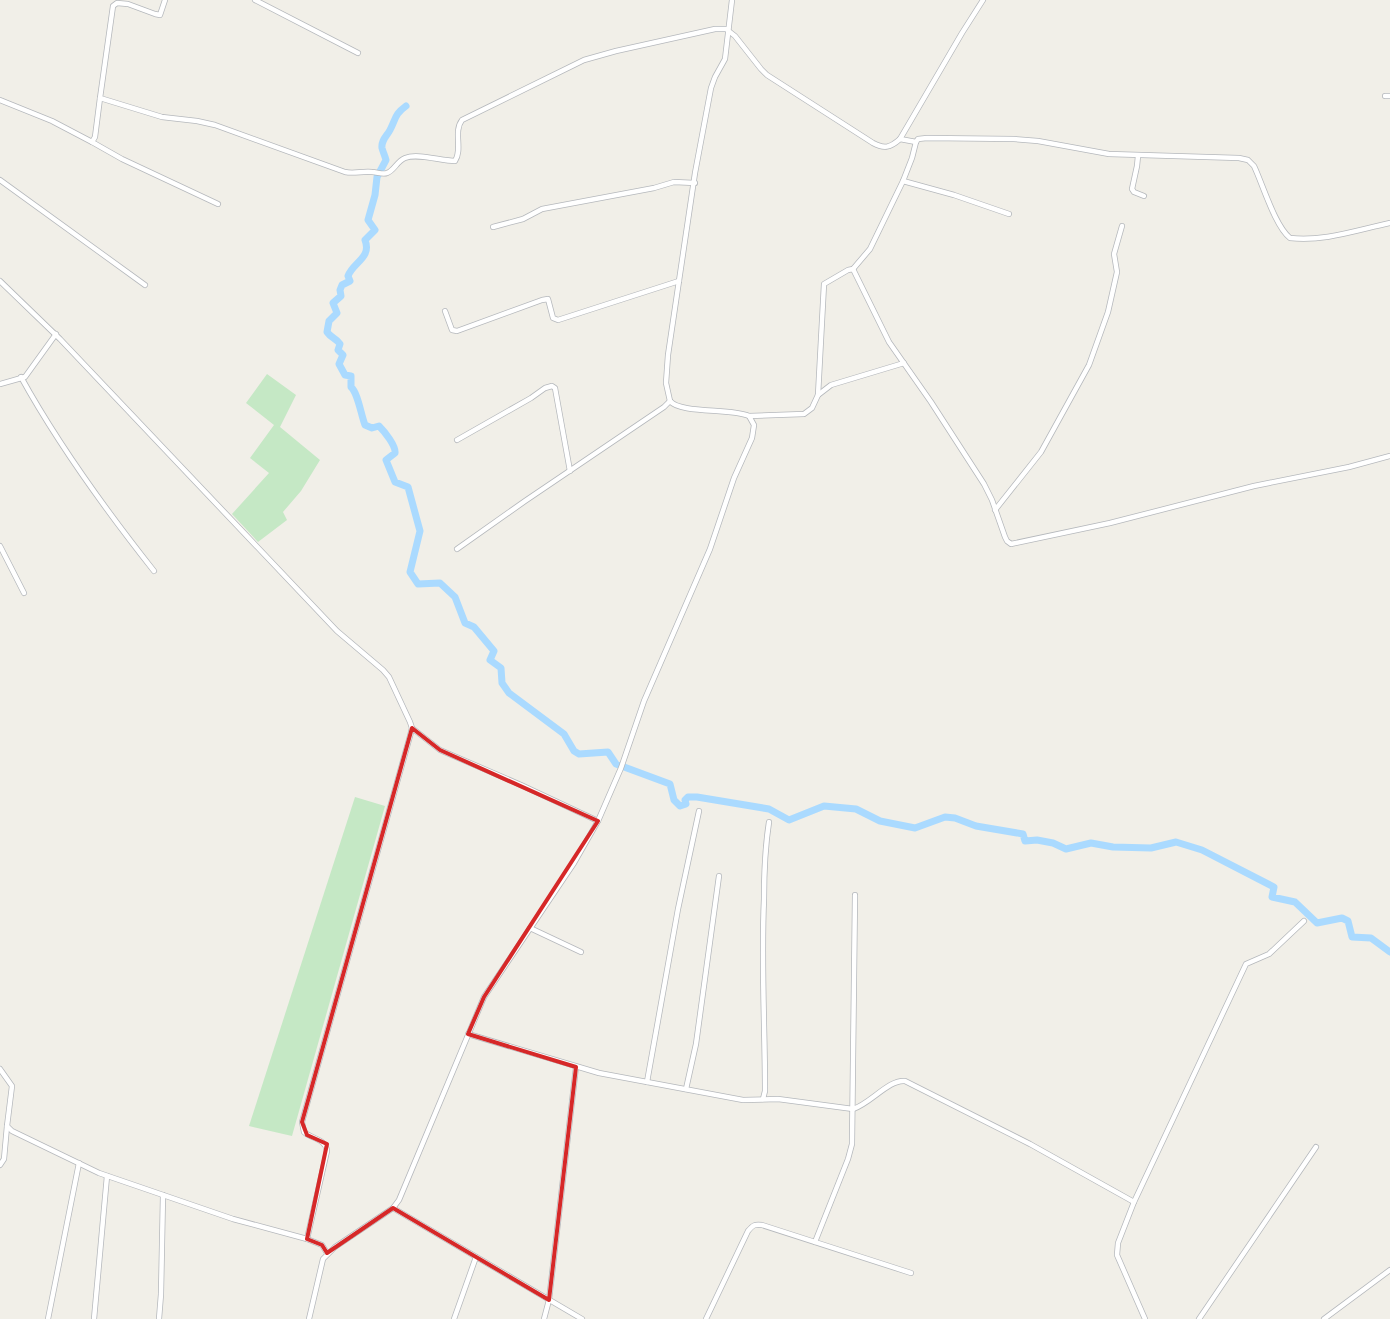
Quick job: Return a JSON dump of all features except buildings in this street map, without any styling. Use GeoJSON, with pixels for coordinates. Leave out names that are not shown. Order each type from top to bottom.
{"type":"FeatureCollection","features":[{"type":"Feature","properties":{"kind":"street"},"geometry":{"type":"LineString","coordinates":[[92,142],[95,137],[113,6],[117,3],[124,3],[160,15],[165,0]]}},
{"type":"Feature","properties":{"kind":"street"},"geometry":{"type":"LineString","coordinates":[[255,0],[358,54]]}},
{"type":"Feature","properties":{"kind":"street"},"geometry":{"type":"LineString","coordinates":[[732,0],[725,59],[714,77],[709,94],[666,371],[666,387],[670,401],[678,406],[732,412],[748,416],[804,414],[812,408],[818,394],[824,284],[853,269],[870,249],[903,181],[918,139],[1014,138],[1109,154],[1229,157],[1248,160],[1254,166],[1277,220],[1290,238],[1306,239],[1335,235],[1390,223]]}},
{"type":"Feature","properties":{"kind":"street"},"geometry":{"type":"LineString","coordinates":[[100,98],[155,116],[215,125],[349,173],[388,173],[405,158],[428,157],[455,161],[458,156],[458,126],[462,120],[576,64],[608,53],[704,31],[721,29],[729,31],[738,39],[761,70],[767,75],[873,143],[882,147],[888,147],[900,139],[983,0]]}},
{"type":"Feature","properties":{"kind":"street"},"geometry":{"type":"LineString","coordinates":[[0,100],[57,124],[122,159],[218,204]]}},
{"type":"Feature","properties":{"kind":"street"},"geometry":{"type":"LineString","coordinates":[[900,139],[916,142]]}},
{"type":"Feature","properties":{"kind":"street"},"geometry":{"type":"LineString","coordinates":[[1138,156],[1132,189],[1134,192],[1144,196]]}},
{"type":"Feature","properties":{"kind":"street"},"geometry":{"type":"LineString","coordinates":[[0,180],[145,285]]}},
{"type":"Feature","properties":{"kind":"street"},"geometry":{"type":"LineString","coordinates":[[903,181],[954,195],[1009,214]]}},
{"type":"Feature","properties":{"kind":"street"},"geometry":{"type":"LineString","coordinates":[[493,227],[523,219],[542,209],[662,186],[674,182],[695,183]]}},
{"type":"Feature","properties":{"kind":"street"},"geometry":{"type":"LineString","coordinates":[[995,510],[1041,452],[1089,365],[1108,312],[1117,272],[1114,254],[1122,226]]}},
{"type":"Feature","properties":{"kind":"street"},"geometry":{"type":"LineString","coordinates":[[853,269],[880,326],[975,469],[990,495],[1009,543],[1013,544],[1110,523],[1254,486],[1331,471],[1390,456]]}},
{"type":"Feature","properties":{"kind":"street"},"geometry":{"type":"LineString","coordinates":[[445,311],[452,330],[457,331],[548,299],[553,318],[558,320],[679,281]]}},
{"type":"Feature","properties":{"kind":"street"},"geometry":{"type":"LineString","coordinates":[[0,282],[56,334],[337,631],[389,678],[412,728],[440,750],[598,821]]}},
{"type":"Feature","properties":{"kind":"street"},"geometry":{"type":"LineString","coordinates":[[0,384],[24,376],[56,334]]}},
{"type":"Feature","properties":{"kind":"street"},"geometry":{"type":"LineString","coordinates":[[818,394],[831,384],[904,363]]}},
{"type":"Feature","properties":{"kind":"street"},"geometry":{"type":"LineString","coordinates":[[21,377],[64,449],[154,571]]}},
{"type":"Feature","properties":{"kind":"street"},"geometry":{"type":"LineString","coordinates":[[457,440],[545,388],[552,386],[555,388],[570,470]]}},
{"type":"Feature","properties":{"kind":"street"},"geometry":{"type":"LineString","coordinates":[[457,549],[634,428],[670,401]]}},
{"type":"Feature","properties":{"kind":"street"},"geometry":{"type":"LineString","coordinates":[[309,1319],[321,1263],[327,1252],[393,1208],[404,1190],[484,997],[574,863],[598,821],[621,768],[644,701],[710,549],[734,478],[752,438],[754,425],[748,416]]}},
{"type":"Feature","properties":{"kind":"street"},"geometry":{"type":"LineString","coordinates":[[0,546],[24,593]]}},
{"type":"Feature","properties":{"kind":"street"},"geometry":{"type":"LineString","coordinates":[[307,1239],[328,1152],[327,1146],[324,1143],[304,1132],[302,1122],[412,728]]}},
{"type":"Feature","properties":{"kind":"street"},"geometry":{"type":"LineString","coordinates":[[647,1082],[678,909],[699,811]]}},
{"type":"Feature","properties":{"kind":"street"},"geometry":{"type":"LineString","coordinates":[[763,1099],[765,1091],[765,1016],[762,922],[766,843],[769,822]]}},
{"type":"Feature","properties":{"kind":"street"},"geometry":{"type":"LineString","coordinates":[[686,1089],[696,1044],[719,876]]}},
{"type":"Feature","properties":{"kind":"street"},"geometry":{"type":"LineString","coordinates":[[815,1242],[848,1159],[852,1144],[855,896]]}},
{"type":"Feature","properties":{"kind":"street"},"geometry":{"type":"LineString","coordinates":[[1145,1319],[1123,1269],[1117,1249],[1134,1202],[1246,964],[1269,954],[1304,921]]}},
{"type":"Feature","properties":{"kind":"street"},"geometry":{"type":"LineString","coordinates":[[530,928],[581,952]]}},
{"type":"Feature","properties":{"kind":"street"},"geometry":{"type":"LineString","coordinates":[[468,1034],[576,1068],[743,1100],[778,1098],[853,1110],[861,1107],[893,1083],[899,1080],[905,1081],[1030,1144],[1134,1202]]}},
{"type":"Feature","properties":{"kind":"street"},"geometry":{"type":"LineString","coordinates":[[544,1319],[549,1300],[576,1068]]}},
{"type":"Feature","properties":{"kind":"street"},"geometry":{"type":"LineString","coordinates":[[0,1070],[12,1086],[4,1159],[0,1165]]}},
{"type":"Feature","properties":{"kind":"street"},"geometry":{"type":"LineString","coordinates":[[7,1126],[12,1131],[107,1176],[233,1219],[307,1239],[322,1245],[327,1252]]}},
{"type":"Feature","properties":{"kind":"street"},"geometry":{"type":"LineString","coordinates":[[1199,1319],[1316,1147]]}},
{"type":"Feature","properties":{"kind":"street"},"geometry":{"type":"LineString","coordinates":[[48,1319],[79,1163]]}},
{"type":"Feature","properties":{"kind":"street"},"geometry":{"type":"LineString","coordinates":[[94,1319],[107,1176]]}},
{"type":"Feature","properties":{"kind":"street"},"geometry":{"type":"LineString","coordinates":[[159,1319],[163,1195]]}},
{"type":"Feature","properties":{"kind":"street"},"geometry":{"type":"LineString","coordinates":[[393,1208],[582,1319]]}},
{"type":"Feature","properties":{"kind":"street"},"geometry":{"type":"LineString","coordinates":[[706,1319],[732,1261],[752,1226],[762,1225],[911,1273]]}},
{"type":"Feature","properties":{"kind":"street"},"geometry":{"type":"LineString","coordinates":[[454,1319],[476,1257]]}},
{"type":"Feature","properties":{"kind":"street"},"geometry":{"type":"LineString","coordinates":[[1324,1319],[1390,1270]]}},
{"type":"Feature","properties":{"kind":"highlighted area"},"geometry":{"type":"Polygon","coordinates":[[[412,728],[440,750],[598,821],[484,997],[468,1034],[576,1067],[549,1300],[393,1208],[327,1253],[322,1245],[307,1239],[327,1144],[307,1135],[302,1122],[412,728]]]}},
{"type":"Feature","properties":{"kind":"green space"},"geometry":{"type":"Polygon","coordinates":[[[267,374],[296,395],[280,427],[320,460],[301,491],[283,512],[287,520],[258,542],[232,514],[269,473],[250,458],[274,425],[246,403],[267,374]]]}},
{"type":"Feature","properties":{"kind":"green space"},"geometry":{"type":"Polygon","coordinates":[[[355,797],[385,806],[292,1136],[249,1126],[355,797]]]}},
{"type":"Feature","properties":{"kind":"waterway"},"geometry":{"type":"LineString","coordinates":[[406,106],[398,114],[382,143],[386,160],[377,177],[375,195],[368,220],[375,230],[365,240],[366,251],[361,260],[350,271],[348,276],[350,281],[342,285],[340,290],[341,296],[333,303],[337,313],[329,321],[327,332],[340,344],[338,350],[343,355],[339,364],[345,375],[351,376],[351,387],[365,425],[372,428],[379,426],[390,439],[395,453],[386,460],[395,482],[408,487],[420,531],[410,572],[418,584],[440,583],[455,597],[465,623],[474,627],[494,651],[490,660],[501,668],[502,683],[509,693],[564,734],[574,751],[579,754],[608,752],[616,764],[670,784],[674,800],[680,806],[686,804],[685,800],[688,797],[697,797],[769,809],[789,820],[824,806],[856,809],[880,821],[915,828],[945,817],[955,818],[976,826],[1023,834],[1025,841],[1037,840],[1053,843],[1066,849],[1091,843],[1113,847],[1151,848],[1176,842],[1202,850],[1274,887],[1272,897],[1295,902],[1317,923],[1342,918],[1348,921],[1352,937],[1371,938],[1390,952]]}}]}
